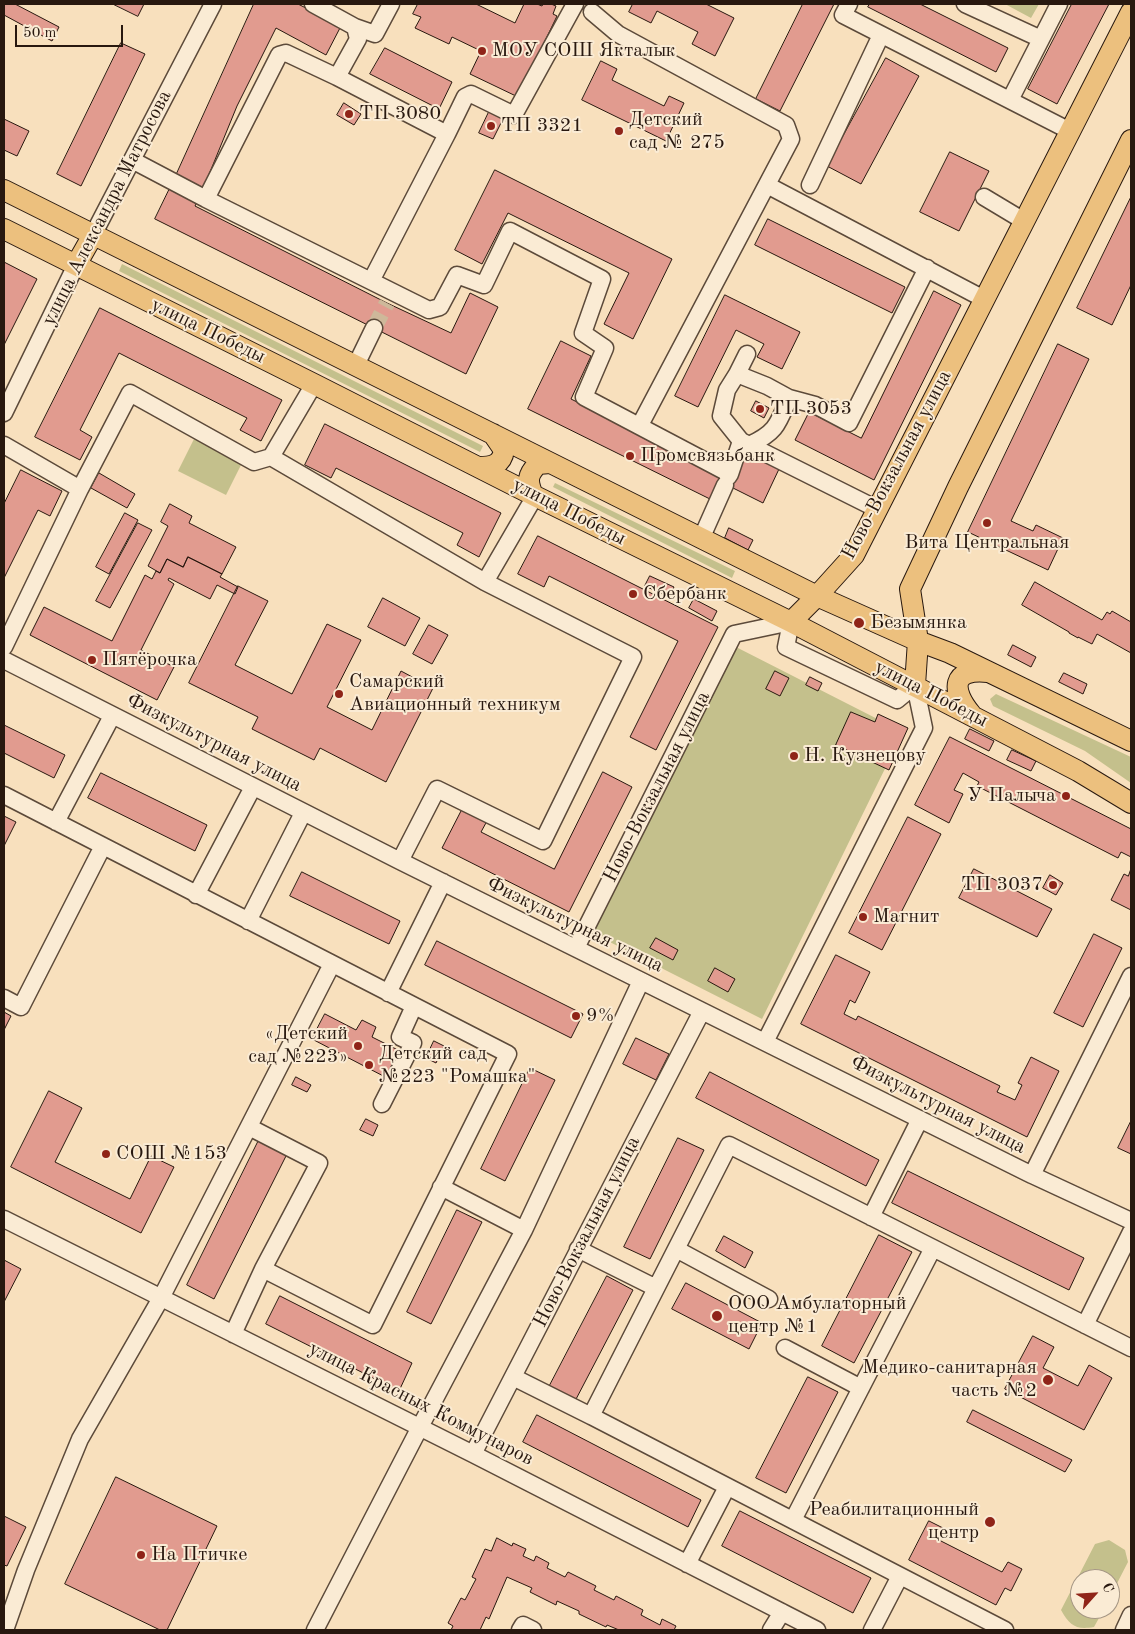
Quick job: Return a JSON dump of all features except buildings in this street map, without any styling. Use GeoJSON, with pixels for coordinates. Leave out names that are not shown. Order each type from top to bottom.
{"type":"FeatureCollection","features":[{"type":"Feature","properties":{"kind":"main road","name":"Ново-Вокзальная улица"},"geometry":{"type":"LineString","coordinates":[[791,622],[854,555],[1131,12]]}},
{"type":"Feature","properties":{"kind":"main road"},"geometry":{"type":"LineString","coordinates":[[914,685],[918,641],[910,588],[1131,140]]}},
{"type":"Feature","properties":{"kind":"main road","name":"улица Победы"},"geometry":{"type":"LineString","coordinates":[[4,190],[817,596],[918,641],[950,653],[1131,741]]}},
{"type":"Feature","properties":{"kind":"main road","name":"улица Победы"},"geometry":{"type":"LineString","coordinates":[[4,229],[791,622],[971,714],[1078,771],[1131,803]]}},
{"type":"Feature","properties":{"kind":"main road","name":"улица Александра Матросова"},"geometry":{"type":"LineString","coordinates":[[76,265],[93,234]]}},
{"type":"Feature","properties":{"kind":"main road"},"geometry":{"type":"LineString","coordinates":[[479,467],[490,467],[497,464],[503,458],[504,450],[493,434]]}},
{"type":"Feature","properties":{"kind":"main road"},"geometry":{"type":"LineString","coordinates":[[534,495],[528,483],[530,472],[538,464],[550,463]]}},
{"type":"Feature","properties":{"kind":"main road"},"geometry":{"type":"LineString","coordinates":[[971,714],[962,702],[957,690],[959,680],[966,673],[976,670],[988,672]]}},
{"type":"Feature","properties":{"kind":"street","name":"улица Александра Матросова"},"geometry":{"type":"LineString","coordinates":[[93,234],[213,4]]}},
{"type":"Feature","properties":{"kind":"street"},"geometry":{"type":"LineString","coordinates":[[313,4],[355,27],[375,34],[391,4]]}},
{"type":"Feature","properties":{"kind":"street"},"geometry":{"type":"LineString","coordinates":[[372,281],[465,97],[471,94],[514,115],[574,4],[594,8],[618,34],[786,125],[792,139],[640,425]]}},
{"type":"Feature","properties":{"kind":"street"},"geometry":{"type":"LineString","coordinates":[[849,4],[843,15],[1070,131]]}},
{"type":"Feature","properties":{"kind":"street"},"geometry":{"type":"LineString","coordinates":[[965,4],[1041,40]]}},
{"type":"Feature","properties":{"kind":"street"},"geometry":{"type":"LineString","coordinates":[[1010,100],[1059,4]]}},
{"type":"Feature","properties":{"kind":"street"},"geometry":{"type":"LineString","coordinates":[[337,78],[358,39],[355,27]]}},
{"type":"Feature","properties":{"kind":"street"},"geometry":{"type":"LineString","coordinates":[[810,185],[881,34]]}},
{"type":"Feature","properties":{"kind":"street"},"geometry":{"type":"LineString","coordinates":[[206,199],[279,55],[286,53],[447,134]]}},
{"type":"Feature","properties":{"kind":"street"},"geometry":{"type":"LineString","coordinates":[[132,160],[206,199],[372,281],[389,297],[429,310],[440,307],[457,275],[484,285],[510,231],[602,279],[583,333],[604,348],[584,397],[640,425],[728,478]]}},
{"type":"Feature","properties":{"kind":"street"},"geometry":{"type":"LineString","coordinates":[[767,185],[984,299]]}},
{"type":"Feature","properties":{"kind":"street"},"geometry":{"type":"LineString","coordinates":[[984,197],[1024,221]]}},
{"type":"Feature","properties":{"kind":"street","name":"улица Александра Матросова"},"geometry":{"type":"LineString","coordinates":[[6,403],[76,265]]}},
{"type":"Feature","properties":{"kind":"street"},"geometry":{"type":"LineString","coordinates":[[737,374],[767,386],[789,398],[815,405],[849,423],[927,268]]}},
{"type":"Feature","properties":{"kind":"street"},"geometry":{"type":"LineString","coordinates":[[356,365],[374,328]]}},
{"type":"Feature","properties":{"kind":"street"},"geometry":{"type":"LineString","coordinates":[[747,354],[728,390],[721,416],[745,443],[877,509]]}},
{"type":"Feature","properties":{"kind":"street"},"geometry":{"type":"LineString","coordinates":[[4,647],[80,489],[130,393],[254,462],[270,457],[314,384]]}},
{"type":"Feature","properties":{"kind":"street"},"geometry":{"type":"LineString","coordinates":[[745,443],[760,440],[777,426],[789,398]]}},
{"type":"Feature","properties":{"kind":"street"},"geometry":{"type":"LineString","coordinates":[[701,539],[745,443]]}},
{"type":"Feature","properties":{"kind":"street"},"geometry":{"type":"LineString","coordinates":[[4,445],[80,489]]}},
{"type":"Feature","properties":{"kind":"street"},"geometry":{"type":"LineString","coordinates":[[270,457],[485,582],[633,658],[543,841],[437,789],[400,862]]}},
{"type":"Feature","properties":{"kind":"street"},"geometry":{"type":"LineString","coordinates":[[485,582],[534,495]]}},
{"type":"Feature","properties":{"kind":"street","name":"Ново-Вокзальная улица"},"geometry":{"type":"LineString","coordinates":[[576,948],[734,634],[791,622]]}},
{"type":"Feature","properties":{"kind":"street","name":"Физкультурная улица"},"geometry":{"type":"LineString","coordinates":[[4,660],[400,862],[1032,1175],[1131,1221]]}},
{"type":"Feature","properties":{"kind":"street"},"geometry":{"type":"LineString","coordinates":[[765,1042],[924,728],[914,685]]}},
{"type":"Feature","properties":{"kind":"street"},"geometry":{"type":"LineString","coordinates":[[56,822],[112,716]]}},
{"type":"Feature","properties":{"kind":"street"},"geometry":{"type":"LineString","coordinates":[[196,894],[253,787]]}},
{"type":"Feature","properties":{"kind":"street"},"geometry":{"type":"LineString","coordinates":[[4,795],[508,1054],[372,1325],[264,1269]]}},
{"type":"Feature","properties":{"kind":"street"},"geometry":{"type":"LineString","coordinates":[[248,921],[303,812]]}},
{"type":"Feature","properties":{"kind":"street"},"geometry":{"type":"LineString","coordinates":[[4,998],[21,1007],[103,846]]}},
{"type":"Feature","properties":{"kind":"street"},"geometry":{"type":"LineString","coordinates":[[388,993],[443,882]]}},
{"type":"Feature","properties":{"kind":"street"},"geometry":{"type":"LineString","coordinates":[[5,1630],[26,1570],[80,1439],[162,1298],[332,964]]}},
{"type":"Feature","properties":{"kind":"street"},"geometry":{"type":"LineString","coordinates":[[1032,1175],[1131,976]]}},
{"type":"Feature","properties":{"kind":"street"},"geometry":{"type":"LineString","coordinates":[[316,1630],[524,1230],[641,981]]}},
{"type":"Feature","properties":{"kind":"street"},"geometry":{"type":"LineString","coordinates":[[382,1104],[413,1043],[400,1037],[414,1006]]}},
{"type":"Feature","properties":{"kind":"street","name":"Ново-Вокзальная улица"},"geometry":{"type":"LineString","coordinates":[[473,1454],[702,1011]]}},
{"type":"Feature","properties":{"kind":"street"},"geometry":{"type":"LineString","coordinates":[[871,1217],[920,1119]]}},
{"type":"Feature","properties":{"kind":"street"},"geometry":{"type":"LineString","coordinates":[[233,1334],[264,1269],[319,1163],[248,1127]]}},
{"type":"Feature","properties":{"kind":"street"},"geometry":{"type":"LineString","coordinates":[[590,1416],[729,1145],[1131,1348]]}},
{"type":"Feature","properties":{"kind":"street"},"geometry":{"type":"LineString","coordinates":[[441,1187],[524,1230]]}},
{"type":"Feature","properties":{"kind":"street","name":"улица Красных Коммунаров"},"geometry":{"type":"LineString","coordinates":[[4,1219],[420,1427],[817,1630]]}},
{"type":"Feature","properties":{"kind":"street"},"geometry":{"type":"LineString","coordinates":[[1085,1325],[1131,1232]]}},
{"type":"Feature","properties":{"kind":"street"},"geometry":{"type":"LineString","coordinates":[[793,1520],[933,1248]]}},
{"type":"Feature","properties":{"kind":"street"},"geometry":{"type":"LineString","coordinates":[[578,1249],[656,1288]]}},
{"type":"Feature","properties":{"kind":"street"},"geometry":{"type":"LineString","coordinates":[[676,1249],[769,1299]]}},
{"type":"Feature","properties":{"kind":"street"},"geometry":{"type":"LineString","coordinates":[[785,1348],[861,1388]]}},
{"type":"Feature","properties":{"kind":"street"},"geometry":{"type":"LineString","coordinates":[[513,1377],[1005,1630]]}},
{"type":"Feature","properties":{"kind":"street"},"geometry":{"type":"LineString","coordinates":[[687,1564],[727,1487]]}},
{"type":"Feature","properties":{"kind":"street"},"geometry":{"type":"LineString","coordinates":[[872,1630],[900,1576]]}},
{"type":"Feature","properties":{"kind":"street"},"geometry":{"type":"LineString","coordinates":[[771,1630],[782,1612]]}},
{"type":"Feature","properties":{"kind":"street"},"geometry":{"type":"LineString","coordinates":[[1124,1630],[1131,1615]]}},
{"type":"Feature","properties":{"kind":"street"},"geometry":{"type":"LineString","coordinates":[[520,1630],[523,1625],[533,1630]]}},
{"type":"Feature","properties":{"kind":"shaded area"},"geometry":{"type":"Polygon","coordinates":[[[1005,4],[1039,4],[1031,18],[1005,4]]]}},
{"type":"Feature","properties":{"kind":"shaded area"},"geometry":{"type":"Polygon","coordinates":[[[122,264],[483,446],[480,452],[119,271],[122,264]]]}},
{"type":"Feature","properties":{"kind":"shaded area"},"geometry":{"type":"Polygon","coordinates":[[[194,439],[242,463],[226,495],[178,471],[194,439]]]}},
{"type":"Feature","properties":{"kind":"shaded area"},"geometry":{"type":"Polygon","coordinates":[[[555,483],[735,571],[732,578],[553,487],[555,483]]]}},
{"type":"Feature","properties":{"kind":"shaded area"},"geometry":{"type":"Polygon","coordinates":[[[736,647],[903,732],[762,1019],[592,933],[736,647]]]}},
{"type":"Feature","properties":{"kind":"shaded area"},"geometry":{"type":"Polygon","coordinates":[[[996,694],[1131,757],[1131,783],[1085,751],[993,706],[990,699],[996,694]]]}},
{"type":"Feature","properties":{"kind":"shaded area"},"geometry":{"type":"Polygon","coordinates":[[[1109,1540],[1125,1550],[1128,1562],[1120,1578],[1120,1569],[1082,1569],[1095,1544],[1109,1540]]]}},
{"type":"Feature","properties":{"kind":"shaded area"},"geometry":{"type":"Polygon","coordinates":[[[1070,1593],[1070,1619],[1098,1619],[1094,1627],[1078,1627],[1067,1620],[1061,1610],[1070,1593]]]}},
{"type":"Feature","properties":{"kind":"tunnel"},"geometry":{"type":"LineString","coordinates":[[374,328],[387,303]]}},
{"type":"Feature","properties":{"kind":"place","name":"МОУ СОШ Якталык"},"geometry":{"type":"Point","coordinates":[482,51]}},
{"type":"Feature","properties":{"kind":"place","name":"ТП 3080"},"geometry":{"type":"Point","coordinates":[349,114]}},
{"type":"Feature","properties":{"kind":"place","name":"ТП 3321"},"geometry":{"type":"Point","coordinates":[491,126]}},
{"type":"Feature","properties":{"kind":"place","name":"Детский сад № 275"},"geometry":{"type":"Point","coordinates":[619,131]}},
{"type":"Feature","properties":{"kind":"place","name":"ТП 3053"},"geometry":{"type":"Point","coordinates":[760,409]}},
{"type":"Feature","properties":{"kind":"place","name":"Промсвязьбанк"},"geometry":{"type":"Point","coordinates":[630,456]}},
{"type":"Feature","properties":{"kind":"place","name":"Вита Центральная"},"geometry":{"type":"Point","coordinates":[987,523]}},
{"type":"Feature","properties":{"kind":"place","name":"Сбербанк"},"geometry":{"type":"Point","coordinates":[633,594]}},
{"type":"Feature","properties":{"kind":"place","name":"Безымянка"},"geometry":{"type":"Point","coordinates":[859,623]}},
{"type":"Feature","properties":{"kind":"place","name":"Пятёрочка"},"geometry":{"type":"Point","coordinates":[92,660]}},
{"type":"Feature","properties":{"kind":"place","name":"Самарский Авиационный техникум"},"geometry":{"type":"Point","coordinates":[339,694]}},
{"type":"Feature","properties":{"kind":"place","name":"Н. Кузнецову"},"geometry":{"type":"Point","coordinates":[794,756]}},
{"type":"Feature","properties":{"kind":"place","name":"У Палыча"},"geometry":{"type":"Point","coordinates":[1066,796]}},
{"type":"Feature","properties":{"kind":"place","name":"ТП 3037"},"geometry":{"type":"Point","coordinates":[1053,885]}},
{"type":"Feature","properties":{"kind":"place","name":"Магнит"},"geometry":{"type":"Point","coordinates":[863,917]}},
{"type":"Feature","properties":{"kind":"place","name":"9%"},"geometry":{"type":"Point","coordinates":[576,1016]}},
{"type":"Feature","properties":{"kind":"place","name":"«Детский сад №223»"},"geometry":{"type":"Point","coordinates":[358,1046]}},
{"type":"Feature","properties":{"kind":"place","name":"Детский сад №223 \"Ромашка\""},"geometry":{"type":"Point","coordinates":[369,1065]}},
{"type":"Feature","properties":{"kind":"place","name":"СОШ №153"},"geometry":{"type":"Point","coordinates":[106,1154]}},
{"type":"Feature","properties":{"kind":"place","name":"ООО Амбулаторный центр №1"},"geometry":{"type":"Point","coordinates":[717,1316]}},
{"type":"Feature","properties":{"kind":"place","name":"Медико-санитарная часть №2"},"geometry":{"type":"Point","coordinates":[1048,1380]}},
{"type":"Feature","properties":{"kind":"place","name":"Реабилитационный центр"},"geometry":{"type":"Point","coordinates":[990,1522]}},
{"type":"Feature","properties":{"kind":"place","name":"На Птичке"},"geometry":{"type":"Point","coordinates":[141,1555]}}]}
